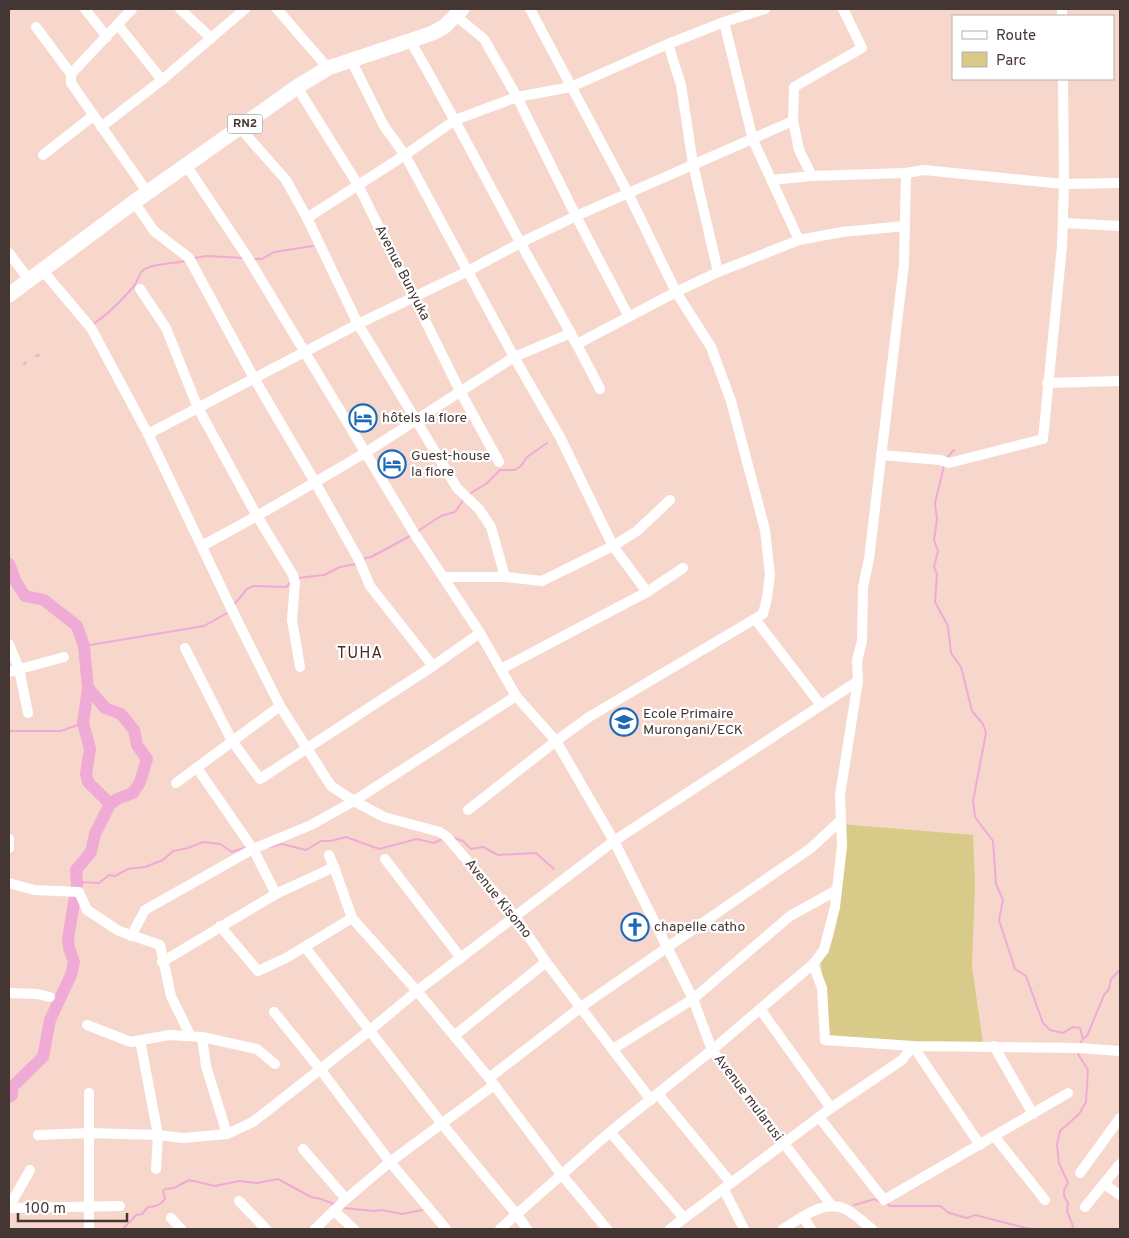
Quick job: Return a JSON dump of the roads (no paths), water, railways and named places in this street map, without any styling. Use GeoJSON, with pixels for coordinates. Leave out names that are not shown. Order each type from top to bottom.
{"type":"FeatureCollection","features":[{"type":"Feature","properties":{"kind":"highway","name":"RN2"},"geometry":{"type":"LineString","coordinates":[[9,295],[134,202],[297,87],[328,68],[411,42],[433,33],[459,12]]}},
{"type":"Feature","properties":{"kind":"street"},"geometry":{"type":"LineString","coordinates":[[85,9],[107,37]]}},
{"type":"Feature","properties":{"kind":"street"},"geometry":{"type":"LineString","coordinates":[[71,74],[132,9]]}},
{"type":"Feature","properties":{"kind":"street"},"geometry":{"type":"LineString","coordinates":[[180,9],[211,38]]}},
{"type":"Feature","properties":{"kind":"street"},"geometry":{"type":"LineString","coordinates":[[101,127],[162,80],[244,9]]}},
{"type":"Feature","properties":{"kind":"street"},"geometry":{"type":"LineString","coordinates":[[277,9],[328,68]]}},
{"type":"Feature","properties":{"kind":"street"},"geometry":{"type":"LineString","coordinates":[[468,810],[556,741],[589,718],[763,614],[770,575],[765,530],[731,401],[711,347],[676,292],[628,193],[530,9]]}},
{"type":"Feature","properties":{"kind":"street"},"geometry":{"type":"LineString","coordinates":[[307,218],[405,155],[455,120],[517,98],[571,87],[668,44],[724,22],[765,9]]}},
{"type":"Feature","properties":{"kind":"street"},"geometry":{"type":"LineString","coordinates":[[812,176],[799,150],[793,122],[794,87],[862,48],[843,9]]}},
{"type":"Feature","properties":{"kind":"street"},"geometry":{"type":"LineString","coordinates":[[459,12],[484,39],[517,98],[629,317]]}},
{"type":"Feature","properties":{"kind":"street"},"geometry":{"type":"LineString","coordinates":[[724,22],[753,140],[798,240]]}},
{"type":"Feature","properties":{"kind":"street"},"geometry":{"type":"LineString","coordinates":[[118,25],[162,80]]}},
{"type":"Feature","properties":{"kind":"street"},"geometry":{"type":"LineString","coordinates":[[36,27],[71,74],[71,83],[148,193]]}},
{"type":"Feature","properties":{"kind":"street"},"geometry":{"type":"LineString","coordinates":[[411,42],[520,243],[578,344],[600,390]]}},
{"type":"Feature","properties":{"kind":"street"},"geometry":{"type":"LineString","coordinates":[[668,44],[681,85],[693,164],[718,272]]}},
{"type":"Feature","properties":{"kind":"street"},"geometry":{"type":"LineString","coordinates":[[351,60],[384,126],[405,155],[514,357],[560,437],[613,546],[647,592]]}},
{"type":"Feature","properties":{"kind":"street"},"geometry":{"type":"LineString","coordinates":[[881,455],[944,461],[1043,439],[1063,223],[1063,80]]}},
{"type":"Feature","properties":{"kind":"street","name":"Avenue Bunyuka"},"geometry":{"type":"LineString","coordinates":[[297,87],[358,185],[460,391],[499,462]]}},
{"type":"Feature","properties":{"kind":"street"},"geometry":{"type":"LineString","coordinates":[[43,155],[93,116]]}},
{"type":"Feature","properties":{"kind":"street"},"geometry":{"type":"LineString","coordinates":[[148,434],[358,324],[468,272],[520,243],[693,164],[793,122]]}},
{"type":"Feature","properties":{"kind":"street"},"geometry":{"type":"LineString","coordinates":[[240,128],[286,180],[307,218],[358,324],[457,488],[480,509],[491,528],[505,577]]}},
{"type":"Feature","properties":{"kind":"street","name":"Avenue mularusi"},"geometry":{"type":"LineString","coordinates":[[186,165],[248,258],[414,533],[480,633],[516,696],[556,741],[614,840],[694,999],[712,1050],[832,1206]]}},
{"type":"Feature","properties":{"kind":"street"},"geometry":{"type":"LineString","coordinates":[[771,180],[812,176],[906,173],[924,170],[1064,184],[1120,183]]}},
{"type":"Feature","properties":{"kind":"street"},"geometry":{"type":"LineString","coordinates":[[500,1229],[610,1132],[712,1050],[813,964],[824,950],[835,907],[837,890],[842,846],[840,795],[858,681],[857,661],[862,641],[863,587],[869,558],[904,264],[906,173]]}},
{"type":"Feature","properties":{"kind":"street"},"geometry":{"type":"LineString","coordinates":[[134,202],[154,231],[190,260],[254,378],[360,563],[370,586],[433,666]]}},
{"type":"Feature","properties":{"kind":"street"},"geometry":{"type":"LineString","coordinates":[[1063,223],[1120,226]]}},
{"type":"Feature","properties":{"kind":"street"},"geometry":{"type":"LineString","coordinates":[[578,344],[718,272],[798,240],[842,232],[905,226]]}},
{"type":"Feature","properties":{"kind":"street"},"geometry":{"type":"LineString","coordinates":[[9,253],[29,280]]}},
{"type":"Feature","properties":{"kind":"street","name":"Avenue Kisomo"},"geometry":{"type":"LineString","coordinates":[[43,271],[91,328],[148,434],[280,706],[331,786],[354,801],[384,816],[440,832],[447,837],[514,915],[546,962],[613,1049],[655,1097],[728,1187],[744,1229]]}},
{"type":"Feature","properties":{"kind":"street"},"geometry":{"type":"LineString","coordinates":[[140,289],[166,328],[198,408],[294,579],[292,620],[300,667]]}},
{"type":"Feature","properties":{"kind":"street"},"geometry":{"type":"LineString","coordinates":[[202,546],[365,453],[514,357],[571,333]]}},
{"type":"Feature","properties":{"kind":"street"},"geometry":{"type":"LineString","coordinates":[[1047,383],[1120,381]]}},
{"type":"Feature","properties":{"kind":"street"},"geometry":{"type":"LineString","coordinates":[[444,577],[505,577],[542,581],[613,546],[637,530],[670,500]]}},
{"type":"Feature","properties":{"kind":"street"},"geometry":{"type":"LineString","coordinates":[[501,669],[647,592],[682,568]]}},
{"type":"Feature","properties":{"kind":"street"},"geometry":{"type":"LineString","coordinates":[[755,618],[821,705]]}},
{"type":"Feature","properties":{"kind":"street"},"geometry":{"type":"LineString","coordinates":[[185,648],[232,741],[260,779],[433,666],[480,633]]}},
{"type":"Feature","properties":{"kind":"street"},"geometry":{"type":"LineString","coordinates":[[9,644],[14,671],[28,714]]}},
{"type":"Feature","properties":{"kind":"street"},"geometry":{"type":"LineString","coordinates":[[14,671],[64,657]]}},
{"type":"Feature","properties":{"kind":"street"},"geometry":{"type":"LineString","coordinates":[[38,1134],[89,1133],[158,1135],[183,1138],[227,1134],[253,1122],[514,915],[614,840],[858,681]]}},
{"type":"Feature","properties":{"kind":"street"},"geometry":{"type":"LineString","coordinates":[[131,936],[145,910],[252,849],[311,825],[354,801],[516,696]]}},
{"type":"Feature","properties":{"kind":"street"},"geometry":{"type":"LineString","coordinates":[[176,782],[280,706]]}},
{"type":"Feature","properties":{"kind":"street"},"geometry":{"type":"LineString","coordinates":[[197,768],[252,849],[276,894]]}},
{"type":"Feature","properties":{"kind":"street"},"geometry":{"type":"LineString","coordinates":[[315,1229],[346,1199],[390,1162],[442,1124],[580,1007],[811,848],[840,821]]}},
{"type":"Feature","properties":{"kind":"street"},"geometry":{"type":"LineString","coordinates":[[9,839],[9,848]]}},
{"type":"Feature","properties":{"kind":"street"},"geometry":{"type":"LineString","coordinates":[[329,855],[352,918],[417,991],[492,1082],[561,1174],[607,1229]]}},
{"type":"Feature","properties":{"kind":"street"},"geometry":{"type":"LineString","coordinates":[[386,858],[461,958]]}},
{"type":"Feature","properties":{"kind":"street"},"geometry":{"type":"LineString","coordinates":[[162,962],[276,894],[334,867]]}},
{"type":"Feature","properties":{"kind":"street"},"geometry":{"type":"LineString","coordinates":[[9,883],[34,890],[75,891],[87,910],[119,931],[160,945],[162,962],[172,996],[190,1035]]}},
{"type":"Feature","properties":{"kind":"street"},"geometry":{"type":"LineString","coordinates":[[613,1049],[694,999],[790,916],[837,890]]}},
{"type":"Feature","properties":{"kind":"street"},"geometry":{"type":"LineString","coordinates":[[220,926],[258,971],[286,958],[352,918]]}},
{"type":"Feature","properties":{"kind":"street"},"geometry":{"type":"LineString","coordinates":[[305,947],[442,1124],[527,1229]]}},
{"type":"Feature","properties":{"kind":"street"},"geometry":{"type":"LineString","coordinates":[[454,1036],[546,962]]}},
{"type":"Feature","properties":{"kind":"street"},"geometry":{"type":"LineString","coordinates":[[813,964],[822,988],[825,1040],[913,1046],[1078,1048],[1120,1051]]}},
{"type":"Feature","properties":{"kind":"street"},"geometry":{"type":"LineString","coordinates":[[9,993],[37,994],[50,997]]}},
{"type":"Feature","properties":{"kind":"street"},"geometry":{"type":"LineString","coordinates":[[760,1009],[831,1108]]}},
{"type":"Feature","properties":{"kind":"street"},"geometry":{"type":"LineString","coordinates":[[274,1012],[320,1069],[390,1162],[446,1229]]}},
{"type":"Feature","properties":{"kind":"street"},"geometry":{"type":"LineString","coordinates":[[87,1025],[131,1042],[169,1035],[202,1037],[258,1050],[275,1064]]}},
{"type":"Feature","properties":{"kind":"street"},"geometry":{"type":"LineString","coordinates":[[202,1037],[206,1066],[227,1134]]}},
{"type":"Feature","properties":{"kind":"street"},"geometry":{"type":"LineString","coordinates":[[140,1040],[158,1135],[156,1169]]}},
{"type":"Feature","properties":{"kind":"street"},"geometry":{"type":"LineString","coordinates":[[670,1229],[831,1108],[902,1060],[913,1046]]}},
{"type":"Feature","properties":{"kind":"street"},"geometry":{"type":"LineString","coordinates":[[913,1046],[980,1145]]}},
{"type":"Feature","properties":{"kind":"street"},"geometry":{"type":"LineString","coordinates":[[994,1046],[1033,1114]]}},
{"type":"Feature","properties":{"kind":"street"},"geometry":{"type":"LineString","coordinates":[[89,1093],[89,1229]]}},
{"type":"Feature","properties":{"kind":"street"},"geometry":{"type":"LineString","coordinates":[[819,1117],[884,1200],[1068,1093]]}},
{"type":"Feature","properties":{"kind":"street"},"geometry":{"type":"LineString","coordinates":[[1080,1173],[1120,1118]]}},
{"type":"Feature","properties":{"kind":"street"},"geometry":{"type":"LineString","coordinates":[[610,1132],[684,1218]]}},
{"type":"Feature","properties":{"kind":"street"},"geometry":{"type":"LineString","coordinates":[[995,1137],[1045,1200]]}},
{"type":"Feature","properties":{"kind":"street"},"geometry":{"type":"LineString","coordinates":[[303,1149],[346,1199]]}},
{"type":"Feature","properties":{"kind":"street"},"geometry":{"type":"LineString","coordinates":[[1086,1207],[1120,1164]]}},
{"type":"Feature","properties":{"kind":"street"},"geometry":{"type":"LineString","coordinates":[[9,1208],[30,1170]]}},
{"type":"Feature","properties":{"kind":"street"},"geometry":{"type":"LineString","coordinates":[[1104,1184],[1120,1195]]}},
{"type":"Feature","properties":{"kind":"street"},"geometry":{"type":"LineString","coordinates":[[238,1201],[266,1229]]}},
{"type":"Feature","properties":{"kind":"street"},"geometry":{"type":"LineString","coordinates":[[9,1208],[89,1205],[120,1206]]}},
{"type":"Feature","properties":{"kind":"street"},"geometry":{"type":"LineString","coordinates":[[783,1229],[815,1210],[832,1206],[847,1209],[872,1229]]}},
{"type":"Feature","properties":{"kind":"street"},"geometry":{"type":"LineString","coordinates":[[334,1211],[354,1229]]}},
{"type":"Feature","properties":{"kind":"street"},"geometry":{"type":"LineString","coordinates":[[803,1217],[811,1229]]}},
{"type":"Feature","properties":{"kind":"street"},"geometry":{"type":"LineString","coordinates":[[171,1218],[181,1229]]}},
{"type":"Feature","properties":{"kind":"waterway"},"geometry":{"type":"LineString","coordinates":[[254,259],[262,259],[274,252],[313,246]]}},
{"type":"Feature","properties":{"kind":"waterway"},"geometry":{"type":"LineString","coordinates":[[194,258],[207,256],[244,258]]}},
{"type":"Feature","properties":{"kind":"waterway"},"geometry":{"type":"LineString","coordinates":[[93,324],[125,296],[136,284],[140,273],[144,269],[156,265],[185,261]]}},
{"type":"Feature","properties":{"kind":"waterway"},"geometry":{"type":"LineString","coordinates":[[469,494],[486,484],[500,470],[515,470],[521,466],[527,457],[547,443]]}},
{"type":"Feature","properties":{"kind":"waterway"},"geometry":{"type":"LineString","coordinates":[[946,459],[954,450]]}},
{"type":"Feature","properties":{"kind":"waterway"},"geometry":{"type":"LineString","coordinates":[[944,466],[935,503],[937,519],[934,540],[938,551],[934,567],[937,574],[935,602],[948,626],[951,653],[961,667],[972,711],[983,724],[986,733],[973,801],[975,817],[993,841],[996,884],[1003,900],[999,920],[1015,969],[1026,976],[1043,1023],[1050,1030],[1063,1033],[1073,1027],[1080,1028],[1083,1039],[1080,1044]]}},
{"type":"Feature","properties":{"kind":"waterway"},"geometry":{"type":"LineString","coordinates":[[418,531],[441,516],[455,512],[464,499]]}},
{"type":"Feature","properties":{"kind":"waterway"},"geometry":{"type":"LineString","coordinates":[[364,560],[412,535]]}},
{"type":"Feature","properties":{"kind":"waterway"},"geometry":{"type":"LineString","coordinates":[[9,564],[16,582],[25,596],[44,600],[77,626],[84,646],[88,688],[105,708],[121,714],[134,730],[137,745],[147,759],[140,782],[133,793],[110,804],[95,834],[91,852],[76,870],[77,884],[68,939],[74,962],[71,975],[50,1020],[43,1057],[12,1087],[12,1095],[9,1097]]}},
{"type":"Feature","properties":{"kind":"waterway"},"geometry":{"type":"LineString","coordinates":[[298,578],[324,575],[340,567],[356,564]]}},
{"type":"Feature","properties":{"kind":"waterway"},"geometry":{"type":"LineString","coordinates":[[233,606],[247,589],[253,586],[286,587],[290,583]]}},
{"type":"Feature","properties":{"kind":"waterway"},"geometry":{"type":"LineString","coordinates":[[84,646],[204,626],[229,612]]}},
{"type":"Feature","properties":{"kind":"waterway"},"geometry":{"type":"LineString","coordinates":[[88,688],[83,723],[90,749],[86,774],[88,782],[110,804]]}},
{"type":"Feature","properties":{"kind":"waterway"},"geometry":{"type":"LineString","coordinates":[[9,731],[61,731],[83,723]]}},
{"type":"Feature","properties":{"kind":"waterway"},"geometry":{"type":"LineString","coordinates":[[270,847],[282,844],[306,850],[321,841],[331,841],[346,837],[379,849],[417,839],[434,843],[442,839]]}},
{"type":"Feature","properties":{"kind":"waterway"},"geometry":{"type":"LineString","coordinates":[[454,838],[463,841],[471,849],[483,847],[498,855],[536,853],[554,869]]}},
{"type":"Feature","properties":{"kind":"waterway"},"geometry":{"type":"LineString","coordinates":[[77,884],[81,882],[99,883],[109,875],[115,876],[128,869],[145,867],[163,860],[173,851],[203,842],[220,844],[232,852],[247,847]]}},
{"type":"Feature","properties":{"kind":"waterway"},"geometry":{"type":"LineString","coordinates":[[1083,1039],[1087,1036],[1104,995],[1109,989],[1111,979],[1120,970]]}},
{"type":"Feature","properties":{"kind":"waterway"},"geometry":{"type":"LineString","coordinates":[[1074,1229],[1067,1211],[1068,1203],[1064,1196],[1064,1190],[1068,1183],[1059,1163],[1057,1145],[1060,1131],[1079,1114],[1086,1102],[1088,1070],[1078,1051]]}},
{"type":"Feature","properties":{"kind":"waterway"},"geometry":{"type":"LineString","coordinates":[[123,1229],[136,1215],[142,1214],[148,1207],[162,1203],[165,1199],[163,1191],[165,1189],[174,1188],[189,1180],[215,1186],[239,1181],[257,1183],[278,1179],[311,1197],[334,1204]]}},
{"type":"Feature","properties":{"kind":"waterway"},"geometry":{"type":"LineString","coordinates":[[854,1205],[875,1199],[880,1202]]}},
{"type":"Feature","properties":{"kind":"waterway"},"geometry":{"type":"LineString","coordinates":[[885,1203],[891,1206],[940,1206],[949,1213],[967,1218],[975,1215],[1030,1229]]}},
{"type":"Feature","properties":{"kind":"waterway"},"geometry":{"type":"LineString","coordinates":[[343,1208],[382,1210],[402,1214],[422,1210]]}},
{"type":"Feature","properties":{"kind":"place","name":"hôtels la flore"},"geometry":{"type":"Point","coordinates":[363,418]}},
{"type":"Feature","properties":{"kind":"place","name":"Guest-house la flore"},"geometry":{"type":"Point","coordinates":[392,464]}},
{"type":"Feature","properties":{"kind":"place","name":"Ecole Primaire Murongani/ECK"},"geometry":{"type":"Point","coordinates":[624,722]}},
{"type":"Feature","properties":{"kind":"place","name":"chapelle catho"},"geometry":{"type":"Point","coordinates":[635,927]}},
{"type":"Feature","properties":{"kind":"district","name":"TUHA"},"geometry":{"type":"Point","coordinates":[360,654]}}]}
